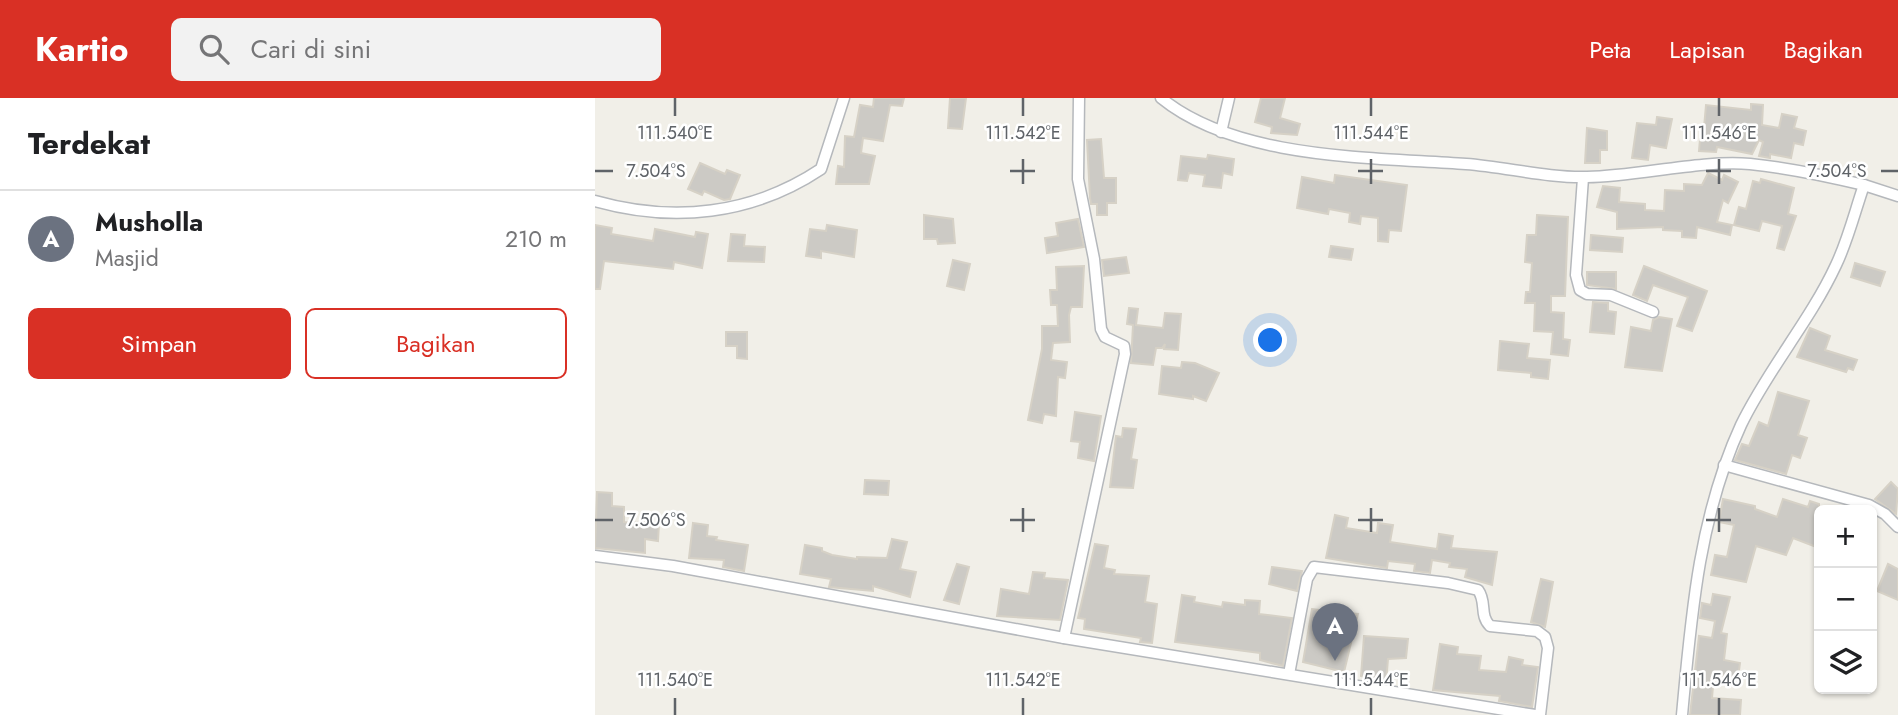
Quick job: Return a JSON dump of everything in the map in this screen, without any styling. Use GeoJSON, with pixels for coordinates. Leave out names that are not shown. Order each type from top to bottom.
{"type":"FeatureCollection","features":[{"type":"Feature","properties":{"kind":"street"},"geometry":{"type":"LineString","coordinates":[[595,201],[641,212],[703,213],[732,208],[793,184],[821,169],[844,98]]}},
{"type":"Feature","properties":{"kind":"street"},"geometry":{"type":"LineString","coordinates":[[1064,638],[1125,354],[1124,346],[1105,337],[1101,329],[1094,259],[1078,179],[1079,98]]}},
{"type":"Feature","properties":{"kind":"street"},"geometry":{"type":"LineString","coordinates":[[1161,98],[1184,116],[1221,132],[1315,154],[1467,164],[1583,178],[1630,176],[1722,164],[1749,164],[1864,185],[1898,196]]}},
{"type":"Feature","properties":{"kind":"street"},"geometry":{"type":"LineString","coordinates":[[1221,132],[1229,98]]}},
{"type":"Feature","properties":{"kind":"street"},"geometry":{"type":"LineString","coordinates":[[1583,178],[1576,275],[1580,290],[1587,294],[1611,295],[1653,312]]}},
{"type":"Feature","properties":{"kind":"street"},"geometry":{"type":"LineString","coordinates":[[1682,715],[1693,596],[1714,496],[1724,466],[1742,422],[1835,267],[1864,185]]}},
{"type":"Feature","properties":{"kind":"street"},"geometry":{"type":"LineString","coordinates":[[1724,466],[1869,505],[1898,527]]}},
{"type":"Feature","properties":{"kind":"street"},"geometry":{"type":"LineString","coordinates":[[595,556],[673,566],[1064,638],[1537,715],[1548,648],[1545,637],[1537,631],[1490,626],[1483,617],[1482,597],[1478,590],[1448,583],[1314,567],[1307,579],[1289,674]]}},
{"type":"Feature","properties":{"kind":"building"},"geometry":{"type":"Polygon","coordinates":[[[874,98],[904,98],[902,106],[890,105],[883,141],[863,138],[861,153],[875,156],[869,184],[836,184],[838,166],[844,167],[845,136],[854,137],[860,105],[873,107],[874,98]]]}},
{"type":"Feature","properties":{"kind":"building"},"geometry":{"type":"Polygon","coordinates":[[[950,98],[966,98],[962,129],[948,128],[950,98]]]}},
{"type":"Feature","properties":{"kind":"building"},"geometry":{"type":"Polygon","coordinates":[[[1261,98],[1285,98],[1280,118],[1300,124],[1297,135],[1271,133],[1272,127],[1255,122],[1261,98]]]}},
{"type":"Feature","properties":{"kind":"building"},"geometry":{"type":"Polygon","coordinates":[[[1751,104],[1763,105],[1762,125],[1779,128],[1782,114],[1797,117],[1794,128],[1806,131],[1803,145],[1794,143],[1791,158],[1770,154],[1770,158],[1759,156],[1763,142],[1759,140],[1752,154],[1717,147],[1716,152],[1699,151],[1700,139],[1703,139],[1706,105],[1751,110],[1751,104]]]}},
{"type":"Feature","properties":{"kind":"building"},"geometry":{"type":"Polygon","coordinates":[[[1657,117],[1672,119],[1666,148],[1650,145],[1648,160],[1632,158],[1637,123],[1656,125],[1657,117]]]}},
{"type":"Feature","properties":{"kind":"building"},"geometry":{"type":"Polygon","coordinates":[[[1587,128],[1607,131],[1607,150],[1600,150],[1600,163],[1585,163],[1587,128]]]}},
{"type":"Feature","properties":{"kind":"building"},"geometry":{"type":"Polygon","coordinates":[[[1101,139],[1104,178],[1116,178],[1116,203],[1107,203],[1107,215],[1097,215],[1097,204],[1091,204],[1090,198],[1087,140],[1101,139]]]}},
{"type":"Feature","properties":{"kind":"building"},"geometry":{"type":"Polygon","coordinates":[[[1208,155],[1234,159],[1232,175],[1223,173],[1221,188],[1203,186],[1205,175],[1189,173],[1187,181],[1178,180],[1181,156],[1207,159],[1208,155]]]}},
{"type":"Feature","properties":{"kind":"building"},"geometry":{"type":"Polygon","coordinates":[[[700,163],[725,174],[727,170],[740,175],[730,199],[724,200],[704,191],[702,195],[688,189],[700,163]]]}},
{"type":"Feature","properties":{"kind":"building"},"geometry":{"type":"Polygon","coordinates":[[[1708,173],[1722,180],[1724,175],[1738,182],[1728,203],[1723,200],[1717,222],[1732,225],[1730,235],[1697,227],[1696,238],[1682,237],[1682,231],[1663,230],[1663,227],[1617,229],[1617,212],[1597,207],[1603,186],[1620,188],[1619,202],[1645,204],[1645,210],[1664,211],[1665,190],[1684,191],[1684,184],[1702,185],[1708,173]]]}},
{"type":"Feature","properties":{"kind":"building"},"geometry":{"type":"Polygon","coordinates":[[[1335,175],[1407,185],[1401,231],[1389,230],[1388,242],[1378,241],[1378,218],[1361,216],[1360,224],[1349,222],[1350,213],[1329,209],[1328,214],[1297,208],[1302,177],[1334,183],[1335,175]]]}},
{"type":"Feature","properties":{"kind":"building"},"geometry":{"type":"Polygon","coordinates":[[[1761,179],[1794,188],[1788,214],[1796,216],[1784,250],[1777,248],[1782,226],[1762,221],[1759,231],[1734,225],[1739,207],[1746,209],[1753,181],[1760,183],[1761,179]]]}},
{"type":"Feature","properties":{"kind":"building"},"geometry":{"type":"Polygon","coordinates":[[[924,215],[953,219],[955,243],[938,244],[937,239],[924,239],[924,215]]]}},
{"type":"Feature","properties":{"kind":"building"},"geometry":{"type":"Polygon","coordinates":[[[1537,215],[1568,217],[1565,296],[1551,296],[1551,312],[1564,313],[1563,339],[1570,340],[1568,356],[1551,354],[1553,332],[1534,331],[1535,303],[1525,303],[1526,292],[1530,292],[1532,263],[1525,262],[1527,235],[1536,235],[1537,215]]]}},
{"type":"Feature","properties":{"kind":"building"},"geometry":{"type":"Polygon","coordinates":[[[1078,219],[1084,247],[1047,253],[1045,238],[1058,236],[1056,223],[1078,219]]]}},
{"type":"Feature","properties":{"kind":"building"},"geometry":{"type":"Polygon","coordinates":[[[595,225],[612,228],[611,234],[653,241],[655,229],[695,237],[696,232],[708,234],[702,268],[674,262],[673,269],[604,261],[600,289],[595,289],[595,225]]]}},
{"type":"Feature","properties":{"kind":"building"},"geometry":{"type":"Polygon","coordinates":[[[827,225],[857,230],[854,257],[821,251],[821,258],[806,256],[810,229],[826,231],[827,225]]]}},
{"type":"Feature","properties":{"kind":"building"},"geometry":{"type":"Polygon","coordinates":[[[731,234],[745,235],[744,246],[765,247],[764,262],[728,261],[731,234]]]}},
{"type":"Feature","properties":{"kind":"building"},"geometry":{"type":"Polygon","coordinates":[[[1591,235],[1623,238],[1622,252],[1590,250],[1591,235]]]}},
{"type":"Feature","properties":{"kind":"building"},"geometry":{"type":"Polygon","coordinates":[[[1331,246],[1353,249],[1351,260],[1329,257],[1331,246]]]}},
{"type":"Feature","properties":{"kind":"building"},"geometry":{"type":"Polygon","coordinates":[[[1126,257],[1129,273],[1104,276],[1102,260],[1126,257]]]}},
{"type":"Feature","properties":{"kind":"building"},"geometry":{"type":"Polygon","coordinates":[[[953,260],[970,264],[964,290],[947,286],[953,260]]]}},
{"type":"Feature","properties":{"kind":"building"},"geometry":{"type":"Polygon","coordinates":[[[1855,263],[1885,272],[1880,286],[1851,277],[1855,263]]]}},
{"type":"Feature","properties":{"kind":"building"},"geometry":{"type":"Polygon","coordinates":[[[1084,266],[1082,307],[1071,307],[1069,315],[1070,342],[1053,343],[1051,360],[1067,362],[1065,378],[1058,377],[1056,416],[1044,414],[1042,423],[1028,420],[1042,349],[1042,326],[1058,326],[1057,305],[1051,305],[1050,290],[1057,290],[1056,267],[1084,266]]]}},
{"type":"Feature","properties":{"kind":"building"},"geometry":{"type":"Polygon","coordinates":[[[1644,266],[1707,291],[1692,331],[1677,326],[1688,297],[1653,285],[1647,301],[1633,295],[1644,266]]]}},
{"type":"Feature","properties":{"kind":"building"},"geometry":{"type":"Polygon","coordinates":[[[1587,272],[1616,272],[1616,289],[1587,285],[1587,272]]]}},
{"type":"Feature","properties":{"kind":"building"},"geometry":{"type":"Polygon","coordinates":[[[1593,302],[1608,303],[1608,311],[1616,312],[1614,334],[1590,332],[1593,302]]]}},
{"type":"Feature","properties":{"kind":"building"},"geometry":{"type":"Polygon","coordinates":[[[1129,308],[1138,309],[1136,325],[1163,328],[1165,313],[1181,314],[1178,350],[1164,349],[1165,344],[1162,348],[1156,348],[1153,365],[1131,363],[1133,325],[1127,324],[1129,308]]]}},
{"type":"Feature","properties":{"kind":"building"},"geometry":{"type":"Polygon","coordinates":[[[1659,317],[1672,319],[1662,371],[1625,367],[1631,327],[1651,331],[1653,320],[1659,317]]]}},
{"type":"Feature","properties":{"kind":"building"},"geometry":{"type":"Polygon","coordinates":[[[1810,328],[1830,336],[1825,350],[1857,360],[1853,370],[1848,368],[1846,372],[1797,357],[1810,328]]]}},
{"type":"Feature","properties":{"kind":"building"},"geometry":{"type":"Polygon","coordinates":[[[726,332],[747,332],[747,359],[737,358],[737,346],[726,346],[726,332]]]}},
{"type":"Feature","properties":{"kind":"building"},"geometry":{"type":"Polygon","coordinates":[[[1500,341],[1529,344],[1527,358],[1550,360],[1548,379],[1531,377],[1531,373],[1498,370],[1500,341]]]}},
{"type":"Feature","properties":{"kind":"building"},"geometry":{"type":"Polygon","coordinates":[[[1182,362],[1195,363],[1219,373],[1206,401],[1193,396],[1193,399],[1159,394],[1162,366],[1181,368],[1182,362]]]}},
{"type":"Feature","properties":{"kind":"building"},"geometry":{"type":"Polygon","coordinates":[[[1778,392],[1809,401],[1798,435],[1807,438],[1800,458],[1792,455],[1786,474],[1735,460],[1742,444],[1749,446],[1759,422],[1768,426],[1778,392]]]}},
{"type":"Feature","properties":{"kind":"building"},"geometry":{"type":"Polygon","coordinates":[[[1075,412],[1101,416],[1094,461],[1078,458],[1080,442],[1071,441],[1075,412]]]}},
{"type":"Feature","properties":{"kind":"building"},"geometry":{"type":"Polygon","coordinates":[[[1123,428],[1136,429],[1131,459],[1137,460],[1133,488],[1110,487],[1116,436],[1122,437],[1123,428]]]}},
{"type":"Feature","properties":{"kind":"building"},"geometry":{"type":"Polygon","coordinates":[[[865,480],[889,481],[888,495],[864,494],[865,480]]]}},
{"type":"Feature","properties":{"kind":"building"},"geometry":{"type":"Polygon","coordinates":[[[1891,482],[1898,489],[1896,514],[1875,499],[1891,482]]]}},
{"type":"Feature","properties":{"kind":"building"},"geometry":{"type":"Polygon","coordinates":[[[597,492],[612,493],[612,506],[624,507],[624,522],[659,523],[658,541],[645,539],[645,553],[595,548],[597,492]]]}},
{"type":"Feature","properties":{"kind":"building"},"geometry":{"type":"Polygon","coordinates":[[[1723,499],[1755,506],[1755,509],[1777,517],[1783,499],[1808,507],[1810,501],[1819,504],[1814,505],[1814,546],[1793,538],[1786,555],[1756,546],[1746,582],[1711,575],[1715,555],[1727,557],[1734,525],[1719,522],[1723,499]]]}},
{"type":"Feature","properties":{"kind":"building"},"geometry":{"type":"Polygon","coordinates":[[[1335,515],[1348,518],[1346,528],[1377,533],[1378,523],[1393,525],[1390,542],[1437,549],[1439,534],[1453,536],[1451,548],[1497,552],[1492,585],[1465,577],[1467,569],[1449,567],[1450,563],[1432,560],[1430,573],[1414,571],[1415,564],[1388,561],[1387,568],[1326,558],[1335,515]]]}},
{"type":"Feature","properties":{"kind":"building"},"geometry":{"type":"Polygon","coordinates":[[[693,523],[708,525],[707,536],[717,537],[716,540],[748,545],[744,571],[723,567],[724,560],[689,558],[693,523]]]}},
{"type":"Feature","properties":{"kind":"building"},"geometry":{"type":"Polygon","coordinates":[[[892,539],[907,542],[900,569],[916,572],[910,597],[873,586],[873,591],[829,587],[831,579],[800,574],[805,545],[822,548],[822,551],[832,555],[857,559],[887,558],[892,539]]]}},
{"type":"Feature","properties":{"kind":"building"},"geometry":{"type":"Polygon","coordinates":[[[1095,544],[1108,546],[1104,568],[1115,570],[1114,574],[1149,576],[1145,602],[1157,604],[1152,643],[1140,642],[1141,638],[1084,629],[1085,619],[1078,618],[1095,544]]]}},
{"type":"Feature","properties":{"kind":"building"},"geometry":{"type":"Polygon","coordinates":[[[957,564],[969,567],[959,604],[944,600],[957,564]]]}},
{"type":"Feature","properties":{"kind":"building"},"geometry":{"type":"Polygon","coordinates":[[[1888,564],[1898,569],[1898,600],[1877,591],[1888,564]]]}},
{"type":"Feature","properties":{"kind":"building"},"geometry":{"type":"Polygon","coordinates":[[[1272,567],[1302,571],[1297,591],[1269,584],[1272,567]]]}},
{"type":"Feature","properties":{"kind":"building"},"geometry":{"type":"Polygon","coordinates":[[[1033,572],[1045,573],[1044,578],[1068,580],[1060,620],[997,616],[1001,589],[1029,594],[1033,572]]]}},
{"type":"Feature","properties":{"kind":"building"},"geometry":{"type":"Polygon","coordinates":[[[1541,579],[1553,582],[1545,627],[1531,622],[1541,579]]]}},
{"type":"Feature","properties":{"kind":"building"},"geometry":{"type":"Polygon","coordinates":[[[1713,594],[1730,597],[1721,633],[1727,634],[1724,660],[1740,663],[1738,678],[1714,674],[1712,698],[1741,700],[1740,715],[1690,715],[1699,636],[1712,638],[1715,621],[1700,618],[1702,603],[1711,605],[1713,594]]]}},
{"type":"Feature","properties":{"kind":"building"},"geometry":{"type":"Polygon","coordinates":[[[1182,595],[1195,597],[1194,602],[1222,607],[1223,602],[1245,605],[1245,600],[1260,601],[1259,614],[1292,618],[1283,666],[1260,660],[1260,653],[1175,642],[1182,595]]]}},
{"type":"Feature","properties":{"kind":"building"},"geometry":{"type":"Polygon","coordinates":[[[1312,609],[1327,611],[1324,631],[1347,633],[1348,613],[1358,614],[1344,672],[1303,662],[1312,609]]]}},
{"type":"Feature","properties":{"kind":"building"},"geometry":{"type":"Polygon","coordinates":[[[1364,636],[1408,639],[1406,658],[1388,659],[1386,683],[1361,676],[1364,636]]]}},
{"type":"Feature","properties":{"kind":"building"},"geometry":{"type":"Polygon","coordinates":[[[1440,644],[1458,647],[1457,654],[1481,656],[1479,670],[1506,672],[1509,657],[1523,660],[1522,665],[1538,667],[1532,707],[1499,701],[1500,696],[1433,690],[1440,644]]]}},
{"type":"Feature","properties":{"kind":"place","name":"Musholla"},"geometry":{"type":"Point","coordinates":[1335,661]}}]}
